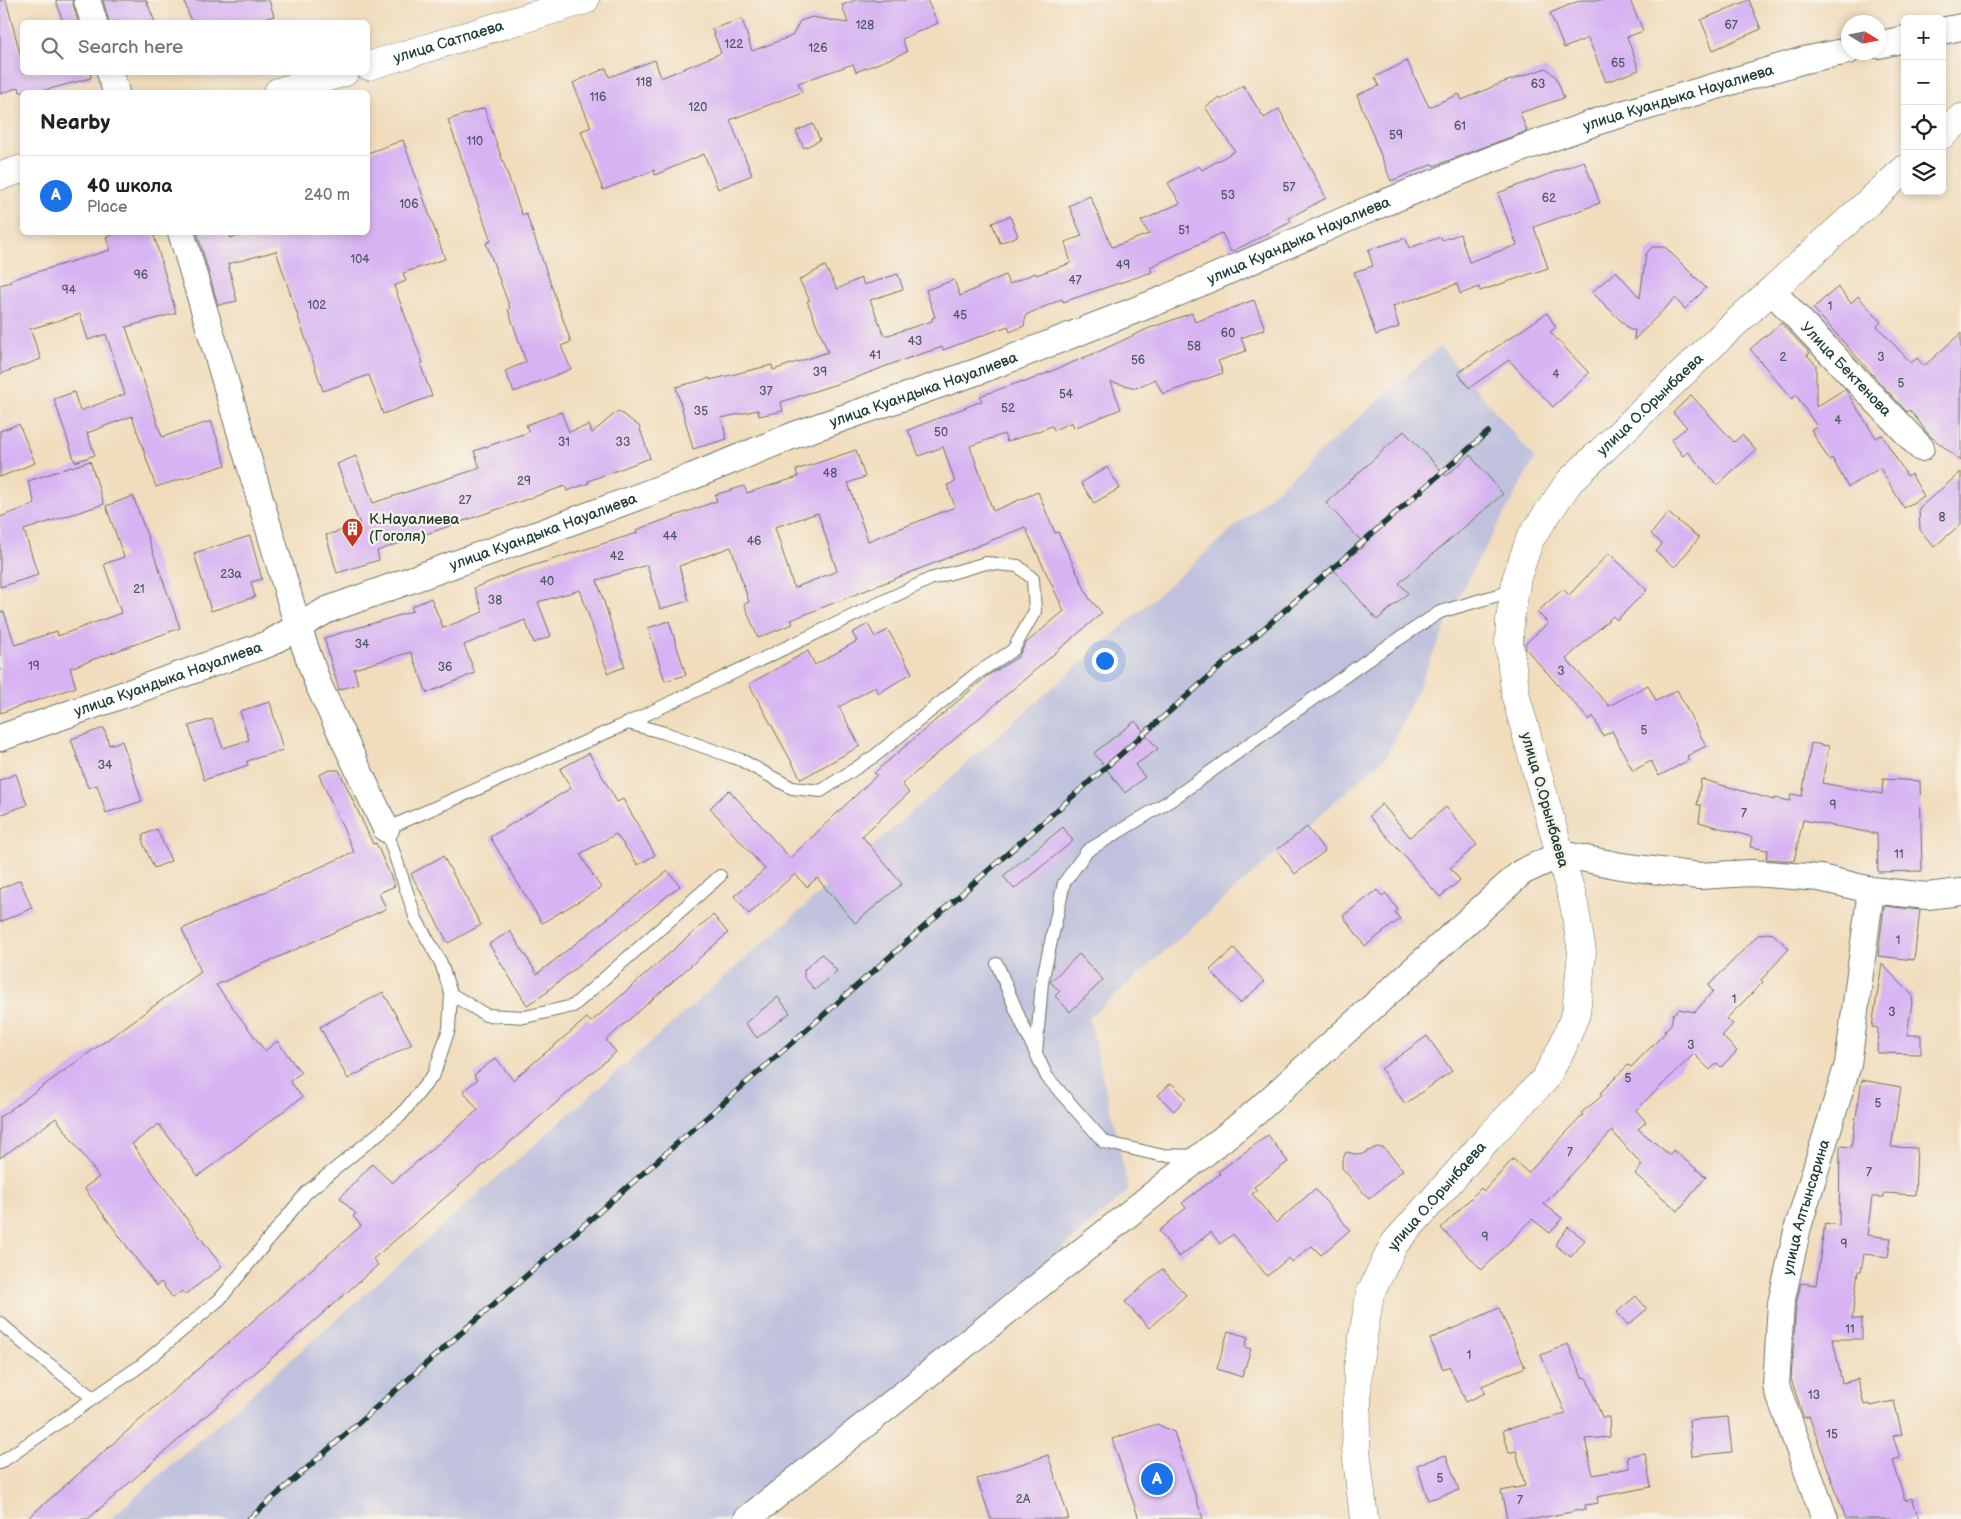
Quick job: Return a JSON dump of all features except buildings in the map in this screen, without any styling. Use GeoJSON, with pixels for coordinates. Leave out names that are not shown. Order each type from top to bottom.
{"type":"FeatureCollection","features":[{"type":"Feature","properties":{"kind":"street"},"geometry":{"type":"LineString","coordinates":[[87,0],[93,20]]}},
{"type":"Feature","properties":{"kind":"street","name":"улица Сатпаева"},"geometry":{"type":"LineString","coordinates":[[370,65],[585,0]]}},
{"type":"Feature","properties":{"kind":"street"},"geometry":{"type":"LineString","coordinates":[[1946,30],[1961,27]]}},
{"type":"Feature","properties":{"kind":"street"},"geometry":{"type":"LineString","coordinates":[[1886,43],[1901,40]]}},
{"type":"Feature","properties":{"kind":"street","name":"улица Куандыка Науалиева"},"geometry":{"type":"LineString","coordinates":[[0,738],[268,644],[327,610],[553,529],[796,434],[979,371],[1127,314],[1372,208],[1490,160],[1602,120],[1804,60],[1841,52]]}},
{"type":"Feature","properties":{"kind":"street"},"geometry":{"type":"LineString","coordinates":[[111,75],[115,90]]}},
{"type":"Feature","properties":{"kind":"street"},"geometry":{"type":"LineString","coordinates":[[285,90],[334,75]]}},
{"type":"Feature","properties":{"kind":"street"},"geometry":{"type":"LineString","coordinates":[[1946,131],[1961,118]]}},
{"type":"Feature","properties":{"kind":"street"},"geometry":{"type":"LineString","coordinates":[[0,176],[20,170]]}},
{"type":"Feature","properties":{"kind":"street","name":"улица О.Орынбаева"},"geometry":{"type":"LineString","coordinates":[[1364,1519],[1356,1450],[1358,1367],[1370,1294],[1394,1244],[1490,1136],[1545,1079],[1562,1048],[1576,1013],[1582,952],[1574,904],[1516,697],[1509,643],[1514,590],[1530,539],[1569,482],[1730,327],[1901,174]]}},
{"type":"Feature","properties":{"kind":"street"},"geometry":{"type":"LineString","coordinates":[[182,235],[298,627],[318,684],[386,829]]}},
{"type":"Feature","properties":{"kind":"street","name":"Улица Бектенова"},"geometry":{"type":"LineString","coordinates":[[1772,290],[1921,448]]}},
{"type":"Feature","properties":{"kind":"street"},"geometry":{"type":"LineString","coordinates":[[747,1519],[1255,1113],[1522,872],[1561,854],[1621,866],[1699,876],[1751,873],[1820,878],[1871,890],[1927,896],[1961,892]]}},
{"type":"Feature","properties":{"kind":"street","name":"улица Алтынсарина"},"geometry":{"type":"LineString","coordinates":[[1825,1519],[1776,1386],[1781,1303],[1798,1227],[1848,1064],[1871,890]]}},
{"type":"Feature","properties":{"kind":"lane"},"geometry":{"type":"LineString","coordinates":[[0,1463],[140,1366],[220,1299],[307,1192],[401,1115],[434,1074],[449,1029],[451,994],[441,962],[416,919],[386,829],[628,723],[930,579],[986,563],[1018,566],[1033,579],[1035,611],[1013,650],[976,674],[876,755],[821,791],[792,788],[742,760],[665,733],[628,723]]}},
{"type":"Feature","properties":{"kind":"lane"},"geometry":{"type":"LineString","coordinates":[[1036,1054],[1042,982],[1064,883],[1087,851],[1171,800],[1373,656],[1440,612],[1514,590]]}},
{"type":"Feature","properties":{"kind":"lane"},"geometry":{"type":"LineString","coordinates":[[451,994],[486,1016],[525,1017],[573,1006],[720,876]]}},
{"type":"Feature","properties":{"kind":"lane"},"geometry":{"type":"LineString","coordinates":[[997,964],[1047,1077],[1104,1142],[1159,1155],[1200,1156]]}},
{"type":"Feature","properties":{"kind":"lane"},"geometry":{"type":"LineString","coordinates":[[0,1324],[93,1398]]}},
{"type":"Feature","properties":{"kind":"shaded area"},"geometry":{"type":"Polygon","coordinates":[[[1440,346],[1535,459],[1465,584],[1387,756],[1089,1018],[1129,1190],[757,1519],[110,1519],[1440,346]]]}},
{"type":"Feature","properties":{"kind":"railway"},"geometry":{"type":"LineString","coordinates":[[249,1519],[1488,432]]}},
{"type":"Feature","properties":{"kind":"place","name":"К.Науалиева (Гоголя)"},"geometry":{"type":"Point","coordinates":[353,547]}},
{"type":"Feature","properties":{"kind":"place","name":"40 школа"},"geometry":{"type":"Point","coordinates":[1157,1479]}}]}
